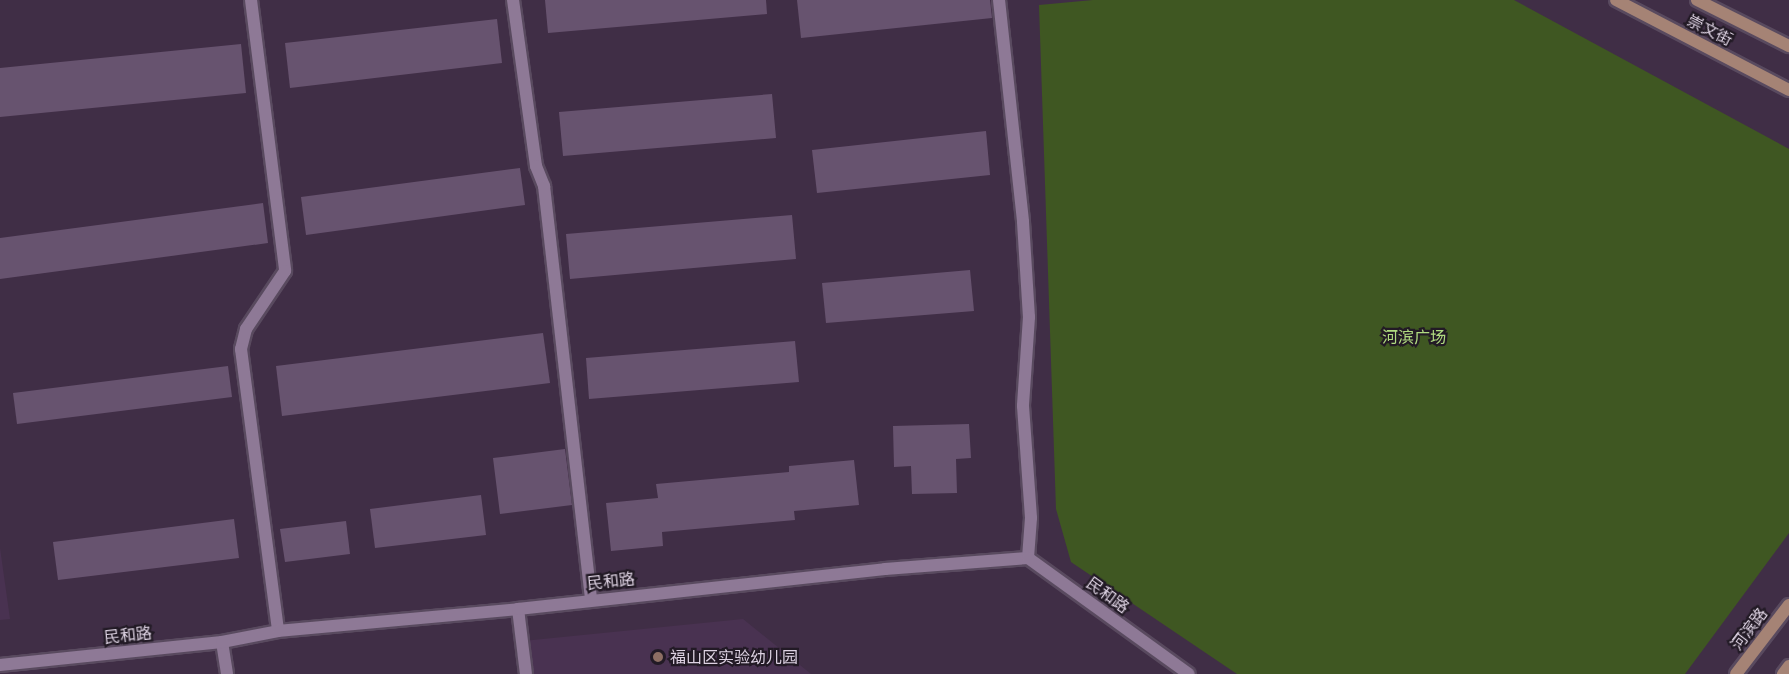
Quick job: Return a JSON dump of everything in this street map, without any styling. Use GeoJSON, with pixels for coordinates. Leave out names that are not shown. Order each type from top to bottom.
{"type":"FeatureCollection","features":[{"type":"Feature","properties":{"kind":"street"},"geometry":{"type":"LineString","coordinates":[[251,0],[285,271],[246,329],[242,349],[278,631]]}},
{"type":"Feature","properties":{"kind":"street"},"geometry":{"type":"LineString","coordinates":[[513,0],[536,166],[544,186],[591,599]]}},
{"type":"Feature","properties":{"kind":"street"},"geometry":{"type":"LineString","coordinates":[[999,0],[1023,222],[1029,317],[1023,406],[1031,518],[1028,558]]}},
{"type":"Feature","properties":{"kind":"street","name":"崇文街"},"geometry":{"type":"LineString","coordinates":[[1616,0],[1789,90]]}},
{"type":"Feature","properties":{"kind":"street","name":"崇文街"},"geometry":{"type":"LineString","coordinates":[[1697,0],[1789,46]]}},
{"type":"Feature","properties":{"kind":"street","name":"民和路"},"geometry":{"type":"LineString","coordinates":[[0,665],[222,642],[278,631],[518,609],[591,599],[885,569],[1028,558],[1189,674]]}},
{"type":"Feature","properties":{"kind":"street","name":"河滨路"},"geometry":{"type":"LineString","coordinates":[[1736,674],[1789,605]]}},
{"type":"Feature","properties":{"kind":"street"},"geometry":{"type":"LineString","coordinates":[[518,609],[526,674]]}},
{"type":"Feature","properties":{"kind":"street"},"geometry":{"type":"LineString","coordinates":[[222,642],[227,674]]}},
{"type":"Feature","properties":{"kind":"street"},"geometry":{"type":"LineString","coordinates":[[1783,674],[1789,666]]}},
{"type":"Feature","properties":{"kind":"shaded area"},"geometry":{"type":"Polygon","coordinates":[[[0,548],[10,619],[0,620],[0,548]]]}},
{"type":"Feature","properties":{"kind":"shaded area","name":"福山区实验幼儿园"},"geometry":{"type":"Polygon","coordinates":[[[743,619],[811,674],[526,674],[523,641],[743,619]]]}},
{"type":"Feature","properties":{"kind":"green space","name":"河滨广场"},"geometry":{"type":"Polygon","coordinates":[[[1093,0],[1514,0],[1789,149],[1789,533],[1685,674],[1237,674],[1071,562],[1056,509],[1039,5],[1093,0]]]}},
{"type":"Feature","properties":{"kind":"building"},"geometry":{"type":"Polygon","coordinates":[[[545,0],[766,0],[767,14],[548,33],[545,0]]]}},
{"type":"Feature","properties":{"kind":"building"},"geometry":{"type":"Polygon","coordinates":[[[797,0],[990,0],[992,18],[801,38],[797,0]]]}},
{"type":"Feature","properties":{"kind":"building"},"geometry":{"type":"Polygon","coordinates":[[[497,19],[502,63],[290,88],[285,43],[497,19]]]}},
{"type":"Feature","properties":{"kind":"building"},"geometry":{"type":"Polygon","coordinates":[[[241,44],[246,93],[0,117],[0,68],[241,44]]]}},
{"type":"Feature","properties":{"kind":"building"},"geometry":{"type":"Polygon","coordinates":[[[772,94],[776,138],[563,156],[559,112],[772,94]]]}},
{"type":"Feature","properties":{"kind":"building"},"geometry":{"type":"Polygon","coordinates":[[[986,131],[990,175],[817,193],[812,150],[986,131]]]}},
{"type":"Feature","properties":{"kind":"building"},"geometry":{"type":"Polygon","coordinates":[[[520,168],[525,205],[306,235],[301,197],[520,168]]]}},
{"type":"Feature","properties":{"kind":"building"},"geometry":{"type":"Polygon","coordinates":[[[263,203],[268,243],[0,279],[0,238],[263,203]]]}},
{"type":"Feature","properties":{"kind":"building"},"geometry":{"type":"Polygon","coordinates":[[[792,215],[796,259],[570,279],[566,234],[792,215]]]}},
{"type":"Feature","properties":{"kind":"building"},"geometry":{"type":"Polygon","coordinates":[[[970,270],[974,311],[826,323],[822,283],[970,270]]]}},
{"type":"Feature","properties":{"kind":"building"},"geometry":{"type":"Polygon","coordinates":[[[543,333],[550,383],[282,416],[276,366],[543,333]]]}},
{"type":"Feature","properties":{"kind":"building"},"geometry":{"type":"Polygon","coordinates":[[[795,341],[799,382],[589,399],[586,358],[795,341]]]}},
{"type":"Feature","properties":{"kind":"building"},"geometry":{"type":"Polygon","coordinates":[[[228,366],[232,397],[17,424],[13,393],[228,366]]]}},
{"type":"Feature","properties":{"kind":"building"},"geometry":{"type":"Polygon","coordinates":[[[969,424],[971,458],[956,459],[957,493],[912,494],[911,466],[894,467],[893,426],[969,424]]]}},
{"type":"Feature","properties":{"kind":"building"},"geometry":{"type":"Polygon","coordinates":[[[565,449],[572,505],[500,514],[493,458],[565,449]]]}},
{"type":"Feature","properties":{"kind":"building"},"geometry":{"type":"Polygon","coordinates":[[[854,460],[859,505],[794,511],[795,520],[662,532],[663,546],[611,551],[606,503],[658,498],[656,484],[789,472],[789,466],[854,460]]]}},
{"type":"Feature","properties":{"kind":"building"},"geometry":{"type":"Polygon","coordinates":[[[481,495],[486,535],[375,548],[370,509],[481,495]]]}},
{"type":"Feature","properties":{"kind":"building"},"geometry":{"type":"Polygon","coordinates":[[[234,519],[239,558],[58,580],[53,542],[234,519]]]}},
{"type":"Feature","properties":{"kind":"building"},"geometry":{"type":"Polygon","coordinates":[[[346,521],[350,554],[285,562],[280,529],[346,521]]]}},
{"type":"Feature","properties":{"kind":"place","name":"福山区实验幼儿园"},"geometry":{"type":"Point","coordinates":[658,657]}}]}
